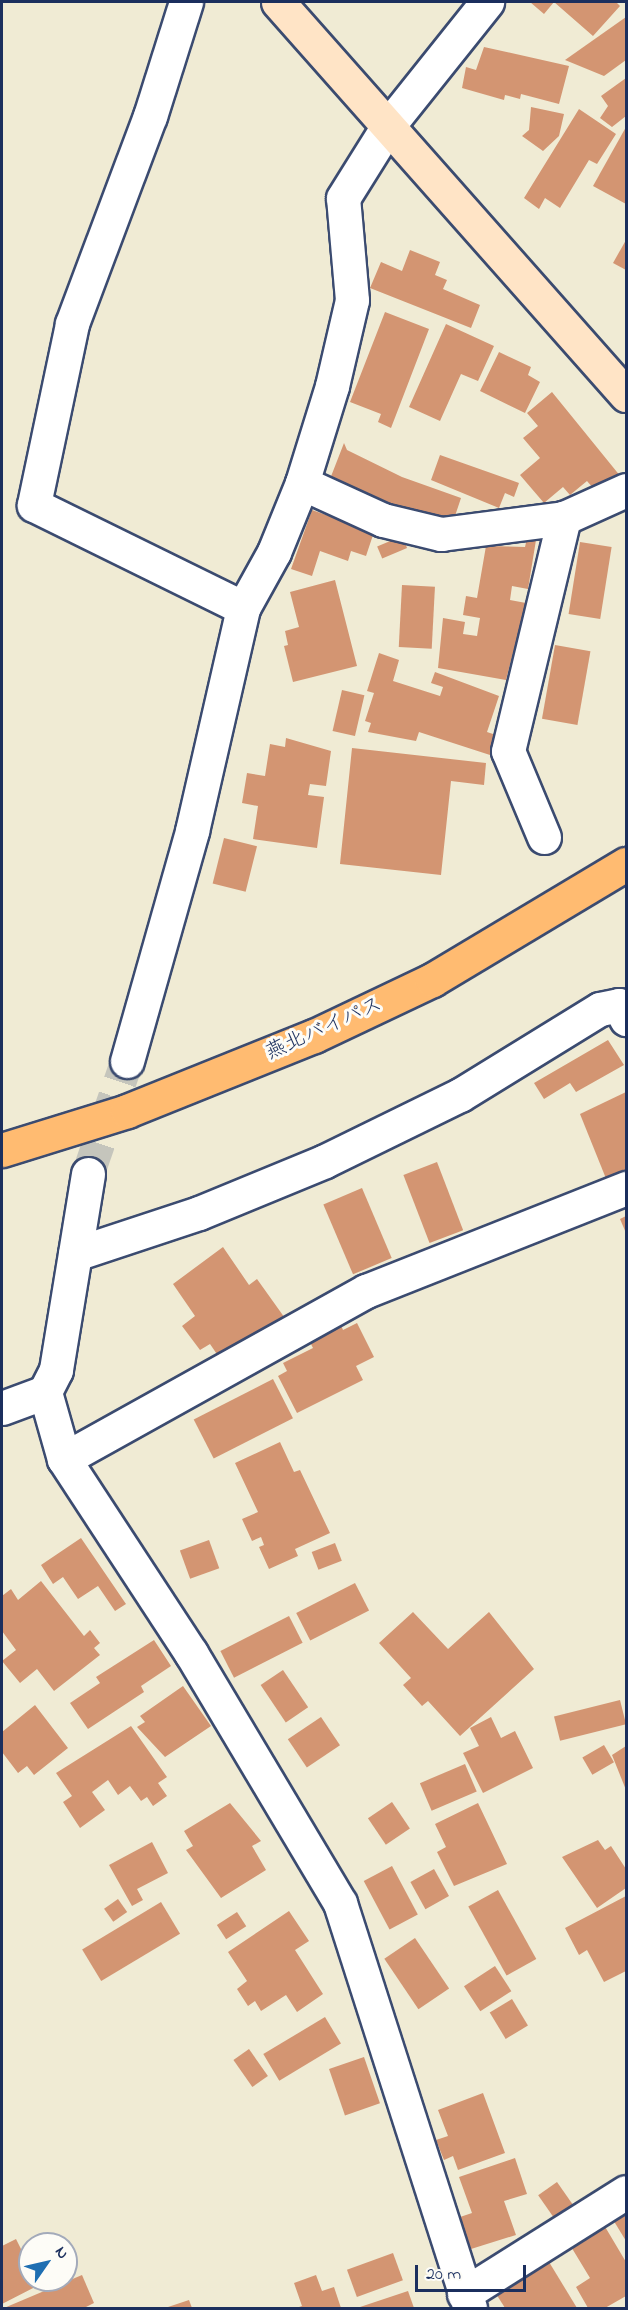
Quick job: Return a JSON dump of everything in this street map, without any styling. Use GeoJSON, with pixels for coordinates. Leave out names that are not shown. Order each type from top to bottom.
{"type":"FeatureCollection","features":[{"type":"Feature","properties":{"kind":"highway","name":"燕北バイパス"},"geometry":{"type":"LineString","coordinates":[[2,1150],[127,1111],[314,1036],[432,980],[627,864]]}},
{"type":"Feature","properties":{"kind":"street"},"geometry":{"type":"LineString","coordinates":[[186,2],[150,116],[72,324],[34,505],[243,609]]}},
{"type":"Feature","properties":{"kind":"street"},"geometry":{"type":"LineString","coordinates":[[278,2],[627,395]]}},
{"type":"Feature","properties":{"kind":"street"},"geometry":{"type":"LineString","coordinates":[[127,1061],[192,831],[243,609],[274,552],[302,483],[352,300],[343,198],[388,126],[487,2]]}},
{"type":"Feature","properties":{"kind":"street"},"geometry":{"type":"LineString","coordinates":[[302,483],[383,520],[441,534],[564,518],[627,490]]}},
{"type":"Feature","properties":{"kind":"street"},"geometry":{"type":"LineString","coordinates":[[544,837],[508,751],[564,518]]}},
{"type":"Feature","properties":{"kind":"street"},"geometry":{"type":"LineString","coordinates":[[75,1254],[199,1213],[325,1161],[460,1095],[600,1009],[619,1005],[627,1019]]}},
{"type":"Feature","properties":{"kind":"street"},"geometry":{"type":"LineString","coordinates":[[88,1174],[56,1370],[45,1392],[64,1459],[191,1653],[340,1903],[467,2301],[627,2192]]}},
{"type":"Feature","properties":{"kind":"street"},"geometry":{"type":"LineString","coordinates":[[64,1459],[366,1291],[627,1188]]}},
{"type":"Feature","properties":{"kind":"street"},"geometry":{"type":"LineString","coordinates":[[3,1404],[45,1392]]}},
{"type":"Feature","properties":{"kind":"building"},"geometry":{"type":"Polygon","coordinates":[[[530,2],[554,2],[544,14],[530,2]]]}},
{"type":"Feature","properties":{"kind":"building"},"geometry":{"type":"Polygon","coordinates":[[[554,2],[616,2],[620,6],[593,36],[554,2]]]}},
{"type":"Feature","properties":{"kind":"building"},"geometry":{"type":"Polygon","coordinates":[[[626,17],[626,60],[604,76],[565,60],[626,17]]]}},
{"type":"Feature","properties":{"kind":"building"},"geometry":{"type":"Polygon","coordinates":[[[484,47],[569,66],[559,104],[521,94],[520,99],[505,95],[504,100],[462,88],[466,67],[476,70],[484,47]]]}},
{"type":"Feature","properties":{"kind":"building"},"geometry":{"type":"Polygon","coordinates":[[[626,78],[626,116],[612,127],[600,118],[608,106],[601,96],[626,78]]]}},
{"type":"Feature","properties":{"kind":"building"},"geometry":{"type":"Polygon","coordinates":[[[531,107],[564,114],[559,136],[543,151],[522,136],[529,130],[531,107]]]}},
{"type":"Feature","properties":{"kind":"building"},"geometry":{"type":"Polygon","coordinates":[[[579,109],[616,134],[597,164],[589,160],[560,208],[545,198],[539,209],[524,198],[579,109]]]}},
{"type":"Feature","properties":{"kind":"building"},"geometry":{"type":"Polygon","coordinates":[[[626,127],[626,204],[593,186],[626,127]]]}},
{"type":"Feature","properties":{"kind":"building"},"geometry":{"type":"Polygon","coordinates":[[[626,240],[626,270],[613,263],[626,240]]]}},
{"type":"Feature","properties":{"kind":"building"},"geometry":{"type":"Polygon","coordinates":[[[410,250],[440,262],[435,275],[447,280],[443,289],[480,305],[471,328],[370,288],[381,262],[402,271],[410,250]]]}},
{"type":"Feature","properties":{"kind":"building"},"geometry":{"type":"Polygon","coordinates":[[[385,312],[429,329],[391,428],[378,422],[381,414],[350,402],[385,312]]]}},
{"type":"Feature","properties":{"kind":"building"},"geometry":{"type":"Polygon","coordinates":[[[446,324],[494,346],[478,381],[461,374],[440,421],[409,407],[446,324]]]}},
{"type":"Feature","properties":{"kind":"building"},"geometry":{"type":"Polygon","coordinates":[[[499,352],[531,367],[528,375],[540,382],[525,413],[480,391],[499,352]]]}},
{"type":"Feature","properties":{"kind":"building"},"geometry":{"type":"Polygon","coordinates":[[[552,392],[621,477],[599,495],[587,481],[570,495],[563,487],[544,503],[520,475],[540,458],[523,438],[538,426],[527,413],[552,392]]]}},
{"type":"Feature","properties":{"kind":"building"},"geometry":{"type":"Polygon","coordinates":[[[344,443],[347,450],[402,477],[461,498],[454,519],[437,515],[432,522],[366,503],[330,479],[344,443]]]}},
{"type":"Feature","properties":{"kind":"building"},"geometry":{"type":"Polygon","coordinates":[[[440,455],[519,483],[514,497],[505,493],[499,508],[431,480],[440,455]]]}},
{"type":"Feature","properties":{"kind":"building"},"geometry":{"type":"Polygon","coordinates":[[[312,510],[374,532],[366,556],[351,551],[348,561],[320,551],[312,576],[291,569],[312,510]]]}},
{"type":"Feature","properties":{"kind":"building"},"geometry":{"type":"Polygon","coordinates":[[[402,536],[407,548],[382,559],[377,547],[402,536]]]}},
{"type":"Feature","properties":{"kind":"building"},"geometry":{"type":"Polygon","coordinates":[[[527,538],[536,540],[528,589],[512,586],[510,600],[526,603],[506,680],[438,668],[443,618],[465,622],[463,634],[477,636],[480,618],[463,615],[466,596],[477,598],[486,546],[525,547],[527,538]]]}},
{"type":"Feature","properties":{"kind":"building"},"geometry":{"type":"Polygon","coordinates":[[[580,542],[612,547],[600,619],[569,614],[580,542]]]}},
{"type":"Feature","properties":{"kind":"building"},"geometry":{"type":"Polygon","coordinates":[[[335,580],[357,666],[293,682],[284,646],[288,645],[285,631],[299,627],[290,592],[335,580]]]}},
{"type":"Feature","properties":{"kind":"building"},"geometry":{"type":"Polygon","coordinates":[[[402,585],[435,587],[432,649],[399,647],[402,585]]]}},
{"type":"Feature","properties":{"kind":"building"},"geometry":{"type":"Polygon","coordinates":[[[555,645],[590,651],[577,725],[542,719],[555,645]]]}},
{"type":"Feature","properties":{"kind":"building"},"geometry":{"type":"Polygon","coordinates":[[[379,653],[399,660],[393,681],[440,696],[443,687],[431,683],[435,672],[499,696],[487,732],[496,735],[490,755],[419,732],[416,741],[368,732],[371,723],[365,721],[374,693],[367,691],[379,653]]]}},
{"type":"Feature","properties":{"kind":"building"},"geometry":{"type":"Polygon","coordinates":[[[342,690],[364,695],[355,736],[333,731],[342,690]]]}},
{"type":"Feature","properties":{"kind":"building"},"geometry":{"type":"Polygon","coordinates":[[[286,738],[331,751],[326,786],[310,784],[308,795],[324,797],[317,848],[253,839],[258,806],[242,803],[247,773],[265,776],[270,744],[285,747],[286,738]]]}},
{"type":"Feature","properties":{"kind":"building"},"geometry":{"type":"Polygon","coordinates":[[[352,748],[486,763],[484,785],[451,781],[441,875],[340,864],[352,748]]]}},
{"type":"Feature","properties":{"kind":"building"},"geometry":{"type":"Polygon","coordinates":[[[224,838],[257,846],[246,892],[213,884],[224,838]]]}},
{"type":"Feature","properties":{"kind":"building"},"geometry":{"type":"Polygon","coordinates":[[[608,1040],[624,1065],[576,1092],[570,1083],[544,1099],[534,1083],[608,1040]]]}},
{"type":"Feature","properties":{"kind":"building"},"geometry":{"type":"Polygon","coordinates":[[[626,1092],[626,1178],[609,1186],[580,1114],[626,1092]]]}},
{"type":"Feature","properties":{"kind":"building"},"geometry":{"type":"Polygon","coordinates":[[[437,1162],[463,1230],[430,1243],[403,1175],[437,1162]]]}},
{"type":"Feature","properties":{"kind":"building"},"geometry":{"type":"Polygon","coordinates":[[[362,1188],[392,1258],[353,1274],[323,1204],[362,1188]]]}},
{"type":"Feature","properties":{"kind":"building"},"geometry":{"type":"Polygon","coordinates":[[[626,1216],[626,1233],[620,1219],[626,1216]]]}},
{"type":"Feature","properties":{"kind":"building"},"geometry":{"type":"Polygon","coordinates":[[[223,1247],[249,1285],[257,1279],[287,1321],[225,1366],[210,1344],[200,1350],[182,1326],[195,1316],[173,1284],[223,1247]]]}},
{"type":"Feature","properties":{"kind":"building"},"geometry":{"type":"Polygon","coordinates":[[[340,1323],[343,1330],[357,1323],[374,1357],[356,1366],[363,1380],[297,1413],[278,1376],[287,1371],[283,1363],[313,1348],[308,1338],[340,1323]]]}},
{"type":"Feature","properties":{"kind":"building"},"geometry":{"type":"Polygon","coordinates":[[[273,1379],[293,1418],[214,1459],[194,1419],[273,1379]]]}},
{"type":"Feature","properties":{"kind":"building"},"geometry":{"type":"Polygon","coordinates":[[[280,1442],[294,1472],[300,1470],[330,1533],[295,1549],[298,1556],[269,1569],[259,1547],[264,1545],[261,1537],[252,1541],[242,1519],[258,1512],[235,1463],[280,1442]]]}},
{"type":"Feature","properties":{"kind":"building"},"geometry":{"type":"Polygon","coordinates":[[[81,1538],[126,1604],[115,1611],[98,1586],[78,1599],[63,1577],[53,1584],[41,1565],[81,1538]]]}},
{"type":"Feature","properties":{"kind":"building"},"geometry":{"type":"Polygon","coordinates":[[[209,1540],[219,1568],[190,1579],[180,1551],[209,1540]]]}},
{"type":"Feature","properties":{"kind":"building"},"geometry":{"type":"Polygon","coordinates":[[[335,1543],[342,1561],[318,1570],[312,1552],[335,1543]]]}},
{"type":"Feature","properties":{"kind":"building"},"geometry":{"type":"Polygon","coordinates":[[[41,1581],[84,1636],[90,1630],[100,1643],[94,1648],[100,1655],[54,1691],[37,1669],[20,1683],[2,1661],[16,1650],[2,1631],[2,1596],[11,1589],[18,1600],[41,1581]]]}},
{"type":"Feature","properties":{"kind":"building"},"geometry":{"type":"Polygon","coordinates":[[[355,1583],[369,1611],[310,1641],[296,1613],[355,1583]]]}},
{"type":"Feature","properties":{"kind":"building"},"geometry":{"type":"Polygon","coordinates":[[[413,1612],[448,1649],[489,1612],[534,1669],[460,1736],[428,1701],[422,1706],[403,1685],[411,1678],[379,1643],[413,1612]]]}},
{"type":"Feature","properties":{"kind":"building"},"geometry":{"type":"Polygon","coordinates":[[[289,1616],[303,1643],[234,1678],[220,1651],[289,1616]]]}},
{"type":"Feature","properties":{"kind":"building"},"geometry":{"type":"Polygon","coordinates":[[[154,1640],[171,1666],[141,1686],[144,1692],[88,1729],[70,1703],[100,1683],[96,1677],[154,1640]]]}},
{"type":"Feature","properties":{"kind":"building"},"geometry":{"type":"Polygon","coordinates":[[[283,1670],[308,1707],[286,1722],[261,1685],[283,1670]]]}},
{"type":"Feature","properties":{"kind":"building"},"geometry":{"type":"Polygon","coordinates":[[[183,1686],[211,1726],[165,1757],[137,1727],[145,1722],[140,1716],[183,1686]]]}},
{"type":"Feature","properties":{"kind":"building"},"geometry":{"type":"Polygon","coordinates":[[[620,1700],[626,1724],[560,1741],[554,1716],[620,1700]]]}},
{"type":"Feature","properties":{"kind":"building"},"geometry":{"type":"Polygon","coordinates":[[[35,1705],[68,1748],[34,1775],[27,1766],[18,1773],[2,1752],[2,1732],[35,1705]]]}},
{"type":"Feature","properties":{"kind":"building"},"geometry":{"type":"Polygon","coordinates":[[[321,1717],[340,1745],[307,1768],[288,1739],[321,1717]]]}},
{"type":"Feature","properties":{"kind":"building"},"geometry":{"type":"Polygon","coordinates":[[[491,1717],[501,1738],[515,1731],[533,1768],[483,1793],[463,1753],[479,1746],[470,1728],[491,1717]]]}},
{"type":"Feature","properties":{"kind":"building"},"geometry":{"type":"Polygon","coordinates":[[[131,1726],[167,1777],[158,1783],[167,1796],[153,1806],[147,1797],[141,1801],[130,1786],[118,1795],[108,1780],[92,1792],[105,1810],[80,1828],[63,1802],[72,1796],[56,1773],[131,1726]]]}},
{"type":"Feature","properties":{"kind":"building"},"geometry":{"type":"Polygon","coordinates":[[[604,1745],[614,1762],[592,1775],[582,1758],[604,1745]]]}},
{"type":"Feature","properties":{"kind":"building"},"geometry":{"type":"Polygon","coordinates":[[[626,1746],[626,1790],[612,1755],[626,1746]]]}},
{"type":"Feature","properties":{"kind":"building"},"geometry":{"type":"Polygon","coordinates":[[[465,1764],[477,1792],[432,1811],[420,1783],[465,1764]]]}},
{"type":"Feature","properties":{"kind":"building"},"geometry":{"type":"Polygon","coordinates":[[[392,1802],[410,1829],[386,1845],[368,1818],[392,1802]]]}},
{"type":"Feature","properties":{"kind":"building"},"geometry":{"type":"Polygon","coordinates":[[[230,1803],[261,1841],[252,1846],[266,1870],[221,1898],[186,1850],[193,1846],[184,1831],[230,1803]]]}},
{"type":"Feature","properties":{"kind":"building"},"geometry":{"type":"Polygon","coordinates":[[[478,1803],[507,1864],[454,1886],[437,1852],[446,1847],[435,1824],[478,1803]]]}},
{"type":"Feature","properties":{"kind":"building"},"geometry":{"type":"Polygon","coordinates":[[[598,1840],[605,1850],[611,1846],[626,1869],[626,1888],[597,1908],[562,1857],[598,1840]]]}},
{"type":"Feature","properties":{"kind":"building"},"geometry":{"type":"Polygon","coordinates":[[[152,1842],[168,1873],[137,1889],[143,1900],[132,1906],[109,1865],[152,1842]]]}},
{"type":"Feature","properties":{"kind":"building"},"geometry":{"type":"Polygon","coordinates":[[[392,1866],[418,1915],[390,1930],[364,1881],[392,1866]]]}},
{"type":"Feature","properties":{"kind":"building"},"geometry":{"type":"Polygon","coordinates":[[[434,1869],[449,1896],[425,1909],[410,1882],[434,1869]]]}},
{"type":"Feature","properties":{"kind":"building"},"geometry":{"type":"Polygon","coordinates":[[[498,1890],[536,1959],[507,1976],[468,1906],[498,1890]]]}},
{"type":"Feature","properties":{"kind":"building"},"geometry":{"type":"Polygon","coordinates":[[[626,1896],[626,1971],[604,1982],[587,1950],[579,1955],[565,1928],[626,1896]]]}},
{"type":"Feature","properties":{"kind":"building"},"geometry":{"type":"Polygon","coordinates":[[[118,1899],[127,1912],[113,1922],[104,1909],[118,1899]]]}},
{"type":"Feature","properties":{"kind":"building"},"geometry":{"type":"Polygon","coordinates":[[[161,1902],[180,1934],[101,1981],[82,1949],[161,1902]]]}},
{"type":"Feature","properties":{"kind":"building"},"geometry":{"type":"Polygon","coordinates":[[[289,1911],[309,1941],[295,1950],[323,1994],[297,2012],[286,1995],[261,2011],[255,2001],[248,2006],[237,1989],[247,1981],[228,1952],[289,1911]]]}},
{"type":"Feature","properties":{"kind":"building"},"geometry":{"type":"Polygon","coordinates":[[[237,1912],[246,1926],[226,1939],[217,1925],[237,1912]]]}},
{"type":"Feature","properties":{"kind":"building"},"geometry":{"type":"Polygon","coordinates":[[[415,1938],[449,1989],[418,2009],[384,1959],[415,1938]]]}},
{"type":"Feature","properties":{"kind":"building"},"geometry":{"type":"Polygon","coordinates":[[[495,1966],[511,1991],[480,2011],[464,1986],[495,1966]]]}},
{"type":"Feature","properties":{"kind":"building"},"geometry":{"type":"Polygon","coordinates":[[[512,1999],[528,2026],[506,2039],[490,2012],[512,1999]]]}},
{"type":"Feature","properties":{"kind":"building"},"geometry":{"type":"Polygon","coordinates":[[[325,2017],[341,2044],[279,2081],[263,2054],[325,2017]]]}},
{"type":"Feature","properties":{"kind":"building"},"geometry":{"type":"Polygon","coordinates":[[[249,2049],[268,2076],[252,2087],[233,2060],[249,2049]]]}},
{"type":"Feature","properties":{"kind":"building"},"geometry":{"type":"Polygon","coordinates":[[[364,2057],[380,2103],[345,2115],[329,2069],[364,2057]]]}},
{"type":"Feature","properties":{"kind":"building"},"geometry":{"type":"Polygon","coordinates":[[[483,2093],[505,2153],[458,2170],[453,2156],[444,2160],[436,2140],[448,2136],[438,2110],[483,2093]]]}},
{"type":"Feature","properties":{"kind":"building"},"geometry":{"type":"Polygon","coordinates":[[[515,2158],[527,2194],[504,2201],[516,2235],[471,2249],[460,2217],[472,2213],[459,2177],[515,2158]]]}},
{"type":"Feature","properties":{"kind":"building"},"geometry":{"type":"Polygon","coordinates":[[[557,2182],[575,2208],[557,2221],[538,2195],[557,2182]]]}},
{"type":"Feature","properties":{"kind":"building"},"geometry":{"type":"Polygon","coordinates":[[[626,2209],[626,2241],[612,2218],[626,2209]]]}},
{"type":"Feature","properties":{"kind":"building"},"geometry":{"type":"Polygon","coordinates":[[[604,2225],[626,2262],[626,2296],[605,2308],[588,2308],[576,2287],[590,2278],[570,2245],[604,2225]]]}},
{"type":"Feature","properties":{"kind":"building"},"geometry":{"type":"Polygon","coordinates":[[[16,2239],[18,2243],[18,2292],[25,2292],[2,2304],[2,2246],[16,2239]]]}},
{"type":"Feature","properties":{"kind":"building"},"geometry":{"type":"Polygon","coordinates":[[[393,2253],[403,2280],[357,2297],[347,2270],[393,2253]]]}},
{"type":"Feature","properties":{"kind":"building"},"geometry":{"type":"Polygon","coordinates":[[[546,2257],[577,2308],[505,2308],[493,2289],[546,2257]]]}},
{"type":"Feature","properties":{"kind":"building"},"geometry":{"type":"Polygon","coordinates":[[[82,2275],[94,2303],[84,2308],[4,2308],[42,2292],[78,2292],[78,2277],[82,2275]]]}},
{"type":"Feature","properties":{"kind":"building"},"geometry":{"type":"Polygon","coordinates":[[[316,2275],[322,2291],[334,2287],[341,2308],[296,2308],[302,2306],[294,2283],[316,2275]]]}},
{"type":"Feature","properties":{"kind":"building"},"geometry":{"type":"Polygon","coordinates":[[[408,2291],[414,2308],[360,2307],[408,2291]]]}},
{"type":"Feature","properties":{"kind":"building"},"geometry":{"type":"Polygon","coordinates":[[[189,2300],[192,2308],[165,2308],[189,2300]]]}},
{"type":"Feature","properties":{"kind":"tunnel"},"geometry":{"type":"LineString","coordinates":[[88,1174],[127,1061]]}}]}
